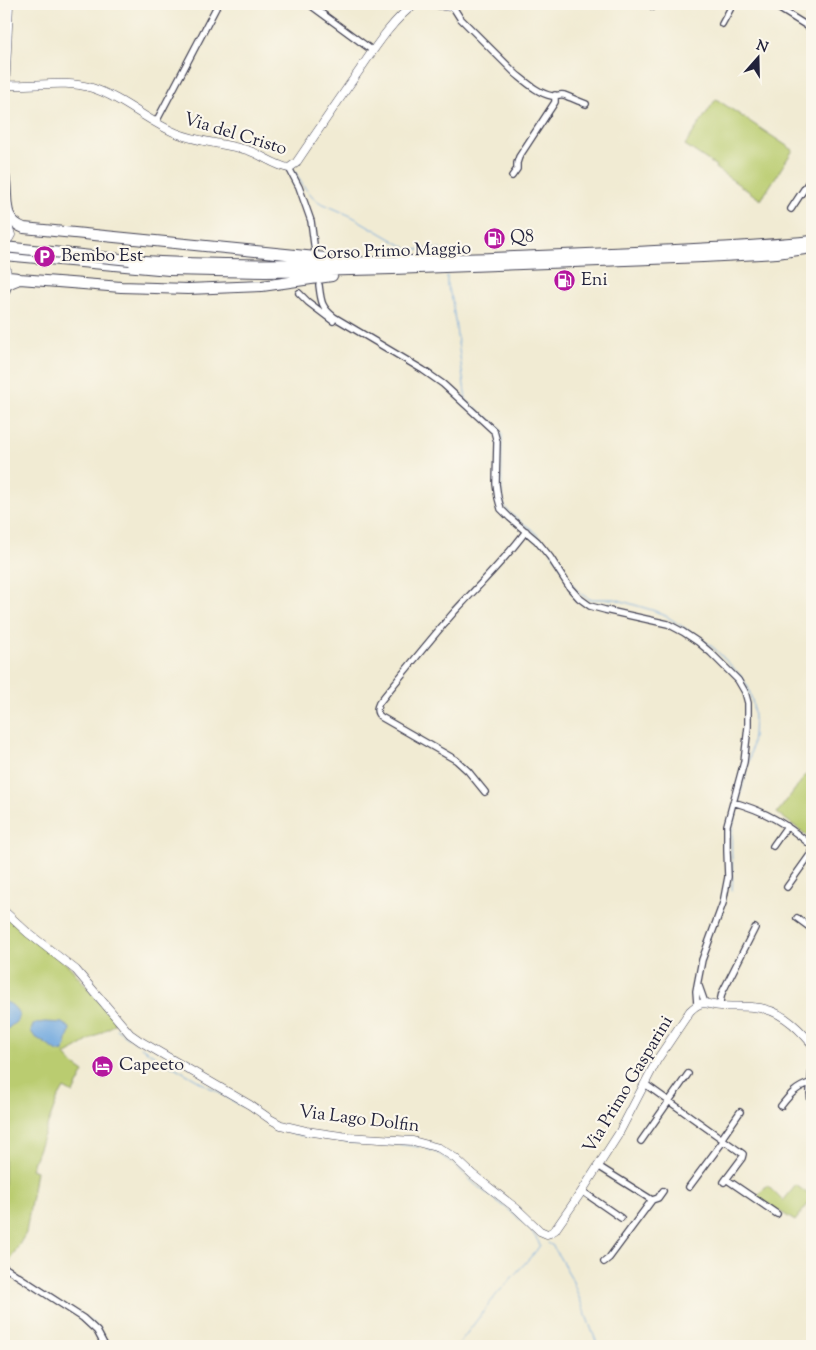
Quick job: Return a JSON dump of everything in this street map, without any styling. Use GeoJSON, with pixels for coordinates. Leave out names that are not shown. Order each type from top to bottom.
{"type":"FeatureCollection","features":[{"type":"Feature","properties":{"kind":"highway"},"geometry":{"type":"LineString","coordinates":[[4,175],[6,184],[5,212],[9,220],[24,228],[371,262]]}},
{"type":"Feature","properties":{"kind":"highway"},"geometry":{"type":"LineString","coordinates":[[6,226],[17,230],[24,228]]}},
{"type":"Feature","properties":{"kind":"highway","name":"Corso Primo Maggio"},"geometry":{"type":"LineString","coordinates":[[4,247],[130,264],[266,265],[704,249],[812,241]]}},
{"type":"Feature","properties":{"kind":"highway","name":"Corso Primo Maggio"},"geometry":{"type":"LineString","coordinates":[[4,255],[209,272],[257,272],[393,269],[703,257],[777,253],[812,248]]}},
{"type":"Feature","properties":{"kind":"highway"},"geometry":{"type":"LineString","coordinates":[[4,280],[15,277],[20,279],[146,288],[245,288],[345,275],[373,274],[393,269]]}},
{"type":"Feature","properties":{"kind":"highway"},"geometry":{"type":"LineString","coordinates":[[4,291],[7,284],[20,279]]}},
{"type":"Feature","properties":{"kind":"street"},"geometry":{"type":"LineString","coordinates":[[4,115],[8,4]]}},
{"type":"Feature","properties":{"kind":"street"},"geometry":{"type":"LineString","coordinates":[[156,122],[218,4]]}},
{"type":"Feature","properties":{"kind":"street"},"geometry":{"type":"LineString","coordinates":[[309,4],[373,51]]}},
{"type":"Feature","properties":{"kind":"street","name":"Via del Cristo"},"geometry":{"type":"LineString","coordinates":[[5,87],[79,84],[93,88],[118,100],[169,130],[185,136],[253,152],[289,168],[296,163],[373,51],[400,16],[415,4]]}},
{"type":"Feature","properties":{"kind":"street"},"geometry":{"type":"LineString","coordinates":[[435,4],[445,7],[455,5],[460,18],[516,74],[536,89],[546,94],[563,95],[586,104]]}},
{"type":"Feature","properties":{"kind":"street"},"geometry":{"type":"LineString","coordinates":[[722,24],[733,4]]}},
{"type":"Feature","properties":{"kind":"street"},"geometry":{"type":"LineString","coordinates":[[775,6],[812,29]]}},
{"type":"Feature","properties":{"kind":"street"},"geometry":{"type":"LineString","coordinates":[[512,176],[517,169],[519,157],[555,102],[555,95]]}},
{"type":"Feature","properties":{"kind":"street"},"geometry":{"type":"LineString","coordinates":[[289,168],[299,187],[310,216],[315,252]]}},
{"type":"Feature","properties":{"kind":"street"},"geometry":{"type":"LineString","coordinates":[[791,210],[812,177]]}},
{"type":"Feature","properties":{"kind":"street"},"geometry":{"type":"LineString","coordinates":[[4,252],[4,247],[11,235],[6,226]]}},
{"type":"Feature","properties":{"kind":"street"},"geometry":{"type":"LineString","coordinates":[[4,264],[7,272],[4,280]]}},
{"type":"Feature","properties":{"kind":"street"},"geometry":{"type":"LineString","coordinates":[[319,284],[322,305],[326,311],[424,370],[443,384],[494,431],[497,442],[496,484],[501,508],[537,540],[578,598],[590,606],[668,624],[698,642],[738,680],[745,692],[748,703],[748,727],[744,762],[737,804],[727,825],[727,885],[720,912],[702,960],[698,983],[701,1003],[720,1006],[754,1006],[774,1011],[792,1024],[812,1044]]}},
{"type":"Feature","properties":{"kind":"street"},"geometry":{"type":"LineString","coordinates":[[299,294],[328,318],[361,337],[373,340]]}},
{"type":"Feature","properties":{"kind":"street"},"geometry":{"type":"LineString","coordinates":[[485,792],[468,771],[456,760],[381,717],[378,715],[377,710],[379,703],[411,663],[526,531]]}},
{"type":"Feature","properties":{"kind":"street"},"geometry":{"type":"LineString","coordinates":[[737,804],[765,813],[787,826],[812,846]]}},
{"type":"Feature","properties":{"kind":"street"},"geometry":{"type":"LineString","coordinates":[[773,846],[787,826]]}},
{"type":"Feature","properties":{"kind":"street"},"geometry":{"type":"LineString","coordinates":[[787,887],[812,852]]}},
{"type":"Feature","properties":{"kind":"street","name":"Via Lago Dolfin"},"geometry":{"type":"LineString","coordinates":[[4,911],[35,939],[85,978],[118,1021],[130,1034],[140,1041],[281,1125],[299,1130],[329,1134],[413,1140],[439,1148],[455,1158],[545,1234]]}},
{"type":"Feature","properties":{"kind":"street"},"geometry":{"type":"LineString","coordinates":[[798,918],[812,929]]}},
{"type":"Feature","properties":{"kind":"street"},"geometry":{"type":"LineString","coordinates":[[720,1006],[722,993],[755,928]]}},
{"type":"Feature","properties":{"kind":"street","name":"Via Primo Gasparini"},"geometry":{"type":"LineString","coordinates":[[545,1234],[555,1230],[582,1191],[626,1120],[666,1045],[690,1011],[701,1003]]}},
{"type":"Feature","properties":{"kind":"street"},"geometry":{"type":"LineString","coordinates":[[812,1070],[810,1083],[812,1112]]}},
{"type":"Feature","properties":{"kind":"street"},"geometry":{"type":"LineString","coordinates":[[641,1141],[688,1074]]}},
{"type":"Feature","properties":{"kind":"street"},"geometry":{"type":"LineString","coordinates":[[781,1106],[799,1087],[810,1083]]}},
{"type":"Feature","properties":{"kind":"street"},"geometry":{"type":"LineString","coordinates":[[645,1084],[743,1154],[725,1181],[777,1214]]}},
{"type":"Feature","properties":{"kind":"street"},"geometry":{"type":"LineString","coordinates":[[690,1187],[740,1112]]}},
{"type":"Feature","properties":{"kind":"street"},"geometry":{"type":"LineString","coordinates":[[598,1166],[652,1200]]}},
{"type":"Feature","properties":{"kind":"street"},"geometry":{"type":"LineString","coordinates":[[582,1191],[621,1218]]}},
{"type":"Feature","properties":{"kind":"street"},"geometry":{"type":"LineString","coordinates":[[604,1262],[609,1258],[652,1200],[658,1198],[663,1191]]}},
{"type":"Feature","properties":{"kind":"street"},"geometry":{"type":"LineString","coordinates":[[4,1267],[84,1318],[97,1331],[106,1346]]}},
{"type":"Feature","properties":{"kind":"green space"},"geometry":{"type":"Polygon","coordinates":[[[716,99],[793,150],[761,200],[685,145],[716,99]]]}},
{"type":"Feature","properties":{"kind":"green space"},"geometry":{"type":"Polygon","coordinates":[[[812,767],[812,839],[777,813],[812,767]]]}},
{"type":"Feature","properties":{"kind":"green space"},"geometry":{"type":"Polygon","coordinates":[[[4,913],[70,967],[115,1020],[112,1026],[65,1055],[84,1072],[73,1093],[64,1088],[57,1100],[31,1169],[36,1171],[26,1233],[7,1265],[4,1263],[4,913]]]}},
{"type":"Feature","properties":{"kind":"green space"},"geometry":{"type":"Polygon","coordinates":[[[767,1185],[783,1201],[796,1185],[812,1197],[812,1199],[795,1221],[757,1197],[767,1185]]]}},
{"type":"Feature","properties":{"kind":"water"},"geometry":{"type":"Polygon","coordinates":[[[4,1002],[13,1006],[19,1014],[17,1021],[6,1030],[4,1029],[4,1002]]]}},
{"type":"Feature","properties":{"kind":"water"},"geometry":{"type":"Polygon","coordinates":[[[45,1022],[62,1023],[70,1028],[63,1051],[58,1052],[34,1036],[31,1031],[33,1025],[45,1022]]]}},
{"type":"Feature","properties":{"kind":"waterway"},"geometry":{"type":"LineString","coordinates":[[295,172],[303,186],[319,202],[351,216],[410,250],[440,249]]}},
{"type":"Feature","properties":{"kind":"waterway"},"geometry":{"type":"LineString","coordinates":[[447,276],[447,286],[452,299],[466,400],[499,427],[502,434],[502,494],[504,505],[509,513],[531,529],[547,544],[574,587],[581,594],[589,599],[615,599],[666,616],[716,650],[739,674],[748,687],[753,704],[753,736],[739,801]]}},
{"type":"Feature","properties":{"kind":"waterway"},"geometry":{"type":"LineString","coordinates":[[732,890],[732,834],[738,807]]}},
{"type":"Feature","properties":{"kind":"waterway"},"geometry":{"type":"LineString","coordinates":[[116,1029],[136,1043]]}},
{"type":"Feature","properties":{"kind":"waterway"},"geometry":{"type":"LineString","coordinates":[[141,1047],[155,1056]]}},
{"type":"Feature","properties":{"kind":"waterway"},"geometry":{"type":"LineString","coordinates":[[162,1060],[242,1106]]}},
{"type":"Feature","properties":{"kind":"waterway"},"geometry":{"type":"LineString","coordinates":[[269,1124],[299,1135],[354,1143],[419,1147]]}},
{"type":"Feature","properties":{"kind":"waterway"},"geometry":{"type":"LineString","coordinates":[[427,1149],[448,1159],[476,1185],[511,1212],[528,1228],[540,1245],[497,1294],[457,1346]]}},
{"type":"Feature","properties":{"kind":"waterway"},"geometry":{"type":"LineString","coordinates":[[548,1243],[553,1246],[571,1277],[598,1346]]}},
{"type":"Feature","properties":{"kind":"waterway"},"geometry":{"type":"LineString","coordinates":[[88,1319],[97,1326],[108,1346]]}},
{"type":"Feature","properties":{"kind":"place","name":"Q8"},"geometry":{"type":"Point","coordinates":[494,238]}},
{"type":"Feature","properties":{"kind":"place","name":"Bembo Est"},"geometry":{"type":"Point","coordinates":[45,257]}},
{"type":"Feature","properties":{"kind":"place","name":"Eni"},"geometry":{"type":"Point","coordinates":[565,281]}},
{"type":"Feature","properties":{"kind":"place","name":"Capeeto"},"geometry":{"type":"Point","coordinates":[103,1066]}}]}
